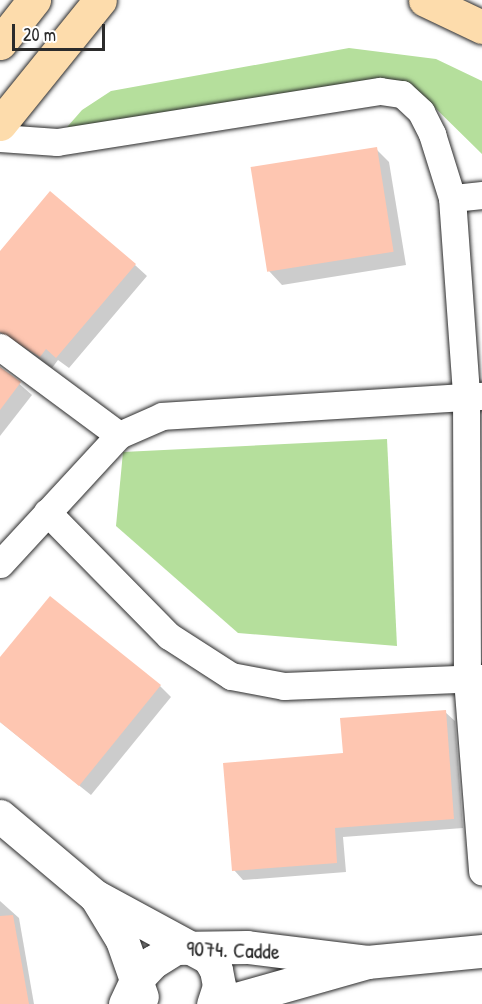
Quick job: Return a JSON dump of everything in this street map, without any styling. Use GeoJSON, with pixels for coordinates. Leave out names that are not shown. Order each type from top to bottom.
{"type":"FeatureCollection","features":[{"type":"Feature","properties":{"kind":"main road"},"geometry":{"type":"LineString","coordinates":[[0,124],[100,0]]}},
{"type":"Feature","properties":{"kind":"main road"},"geometry":{"type":"LineString","coordinates":[[49,63],[126,0]]}},
{"type":"Feature","properties":{"kind":"main road"},"geometry":{"type":"LineString","coordinates":[[425,0],[482,27]]}},
{"type":"Feature","properties":{"kind":"street"},"geometry":{"type":"LineString","coordinates":[[0,138],[57,142],[381,91],[402,94],[421,112],[432,134],[452,198],[474,395],[475,679],[482,871]]}},
{"type":"Feature","properties":{"kind":"street"},"geometry":{"type":"LineString","coordinates":[[452,198],[482,195]]}},
{"type":"Feature","properties":{"kind":"street"},"geometry":{"type":"LineString","coordinates":[[0,347],[119,435]]}},
{"type":"Feature","properties":{"kind":"street"},"geometry":{"type":"LineString","coordinates":[[0,564],[119,435],[162,416],[474,395]]}},
{"type":"Feature","properties":{"kind":"street"},"geometry":{"type":"LineString","coordinates":[[47,512],[169,636],[231,676],[284,686],[475,679]]}},
{"type":"Feature","properties":{"kind":"street"},"geometry":{"type":"LineString","coordinates":[[0,816],[95,896],[209,958],[216,970],[219,986],[213,1004]]}},
{"type":"Feature","properties":{"kind":"street"},"geometry":{"type":"LineString","coordinates":[[95,896],[122,940],[136,996]]}},
{"type":"Feature","properties":{"kind":"street","name":"9074. Cadde"},"geometry":{"type":"LineString","coordinates":[[136,996],[153,962],[175,948],[247,947],[367,962]]}},
{"type":"Feature","properties":{"kind":"street","name":"9074. Cadde"},"geometry":{"type":"LineString","coordinates":[[219,1004],[367,962],[482,951]]}},
{"type":"Feature","properties":{"kind":"green space"},"geometry":{"type":"Polygon","coordinates":[[[349,48],[436,59],[482,81],[482,154],[421,94],[61,134],[82,110],[111,91],[349,48]]]}},
{"type":"Feature","properties":{"kind":"green space"},"geometry":{"type":"Polygon","coordinates":[[[387,439],[397,646],[238,633],[116,526],[123,452],[387,439]]]}},
{"type":"Feature","properties":{"kind":"building"},"geometry":{"type":"Polygon","coordinates":[[[377,147],[394,252],[267,272],[251,167],[377,147]]]}},
{"type":"Feature","properties":{"kind":"building"},"geometry":{"type":"Polygon","coordinates":[[[50,191],[136,264],[56,358],[46,349],[40,357],[0,332],[0,251],[50,191]]]}},
{"type":"Feature","properties":{"kind":"building"},"geometry":{"type":"Polygon","coordinates":[[[0,367],[21,382],[0,410],[0,367]]]}},
{"type":"Feature","properties":{"kind":"building"},"geometry":{"type":"Polygon","coordinates":[[[50,596],[161,685],[79,786],[0,722],[0,657],[50,596]]]}},
{"type":"Feature","properties":{"kind":"building"},"geometry":{"type":"Polygon","coordinates":[[[446,710],[454,819],[335,828],[337,863],[232,871],[223,763],[343,753],[340,718],[446,710]]]}},
{"type":"Feature","properties":{"kind":"building"},"geometry":{"type":"Polygon","coordinates":[[[13,915],[29,1004],[0,1004],[0,916],[13,915]]]}}]}
